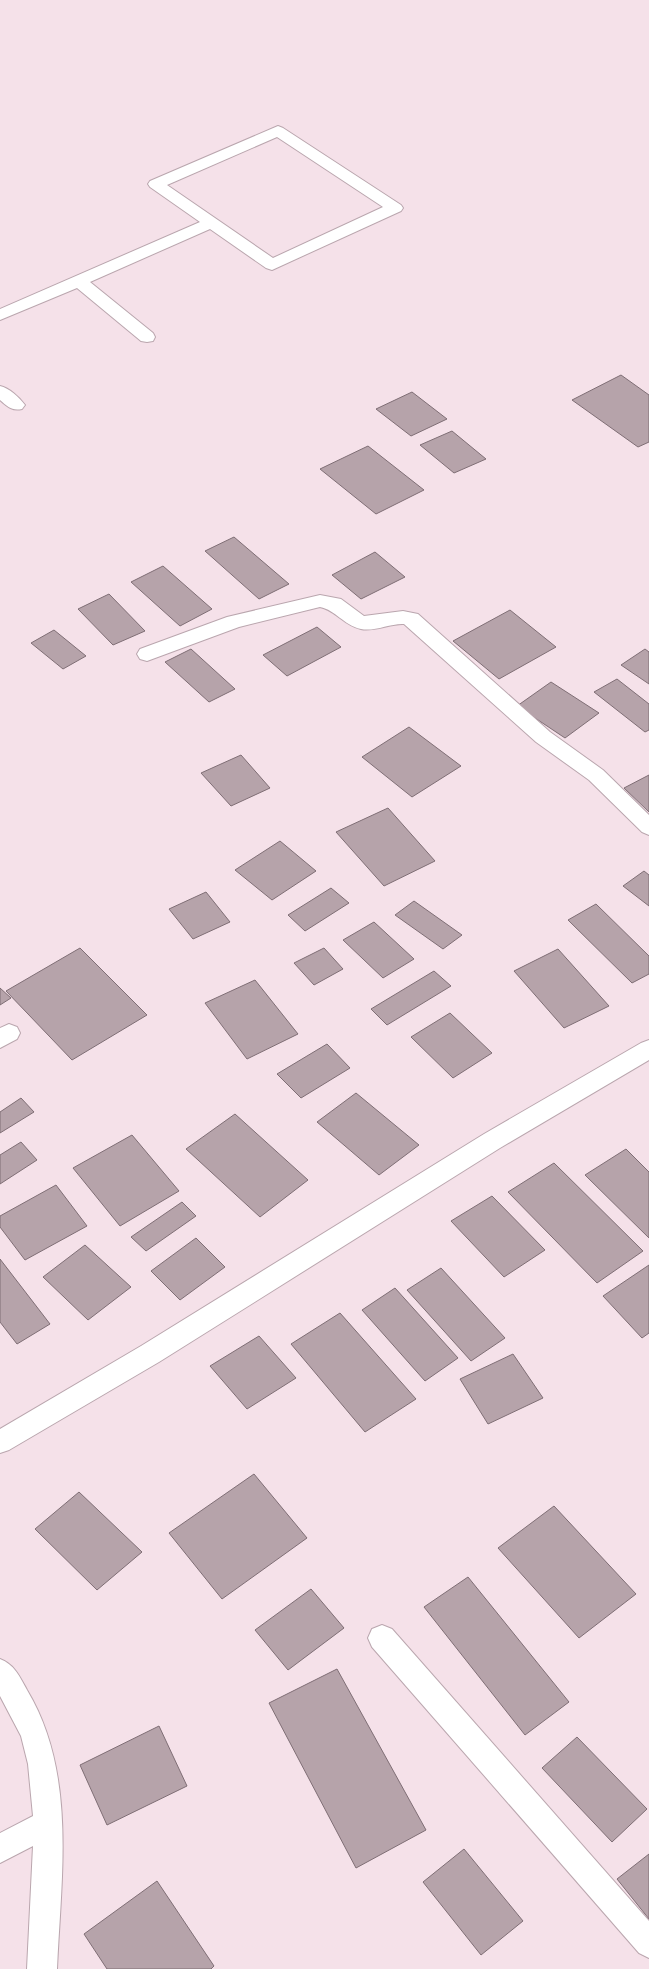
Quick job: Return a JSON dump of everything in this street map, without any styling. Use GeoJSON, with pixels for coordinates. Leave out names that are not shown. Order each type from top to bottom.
{"type":"FeatureCollection","features":[{"type":"Feature","properties":{"kind":"street"},"geometry":{"type":"LineString","coordinates":[[278,131],[395,208],[272,265],[211,223],[156,184],[278,131]]}},
{"type":"Feature","properties":{"kind":"street"},"geometry":{"type":"LineString","coordinates":[[0,315],[211,223]]}},
{"type":"Feature","properties":{"kind":"street"},"geometry":{"type":"LineString","coordinates":[[79,281],[148,337]]}},
{"type":"Feature","properties":{"kind":"street"},"geometry":{"type":"LineString","coordinates":[[0,391],[16,405]]}},
{"type":"Feature","properties":{"kind":"street"},"geometry":{"type":"LineString","coordinates":[[147,654],[234,622],[320,601],[334,603],[354,620],[363,623],[403,617],[411,619],[543,736],[596,774],[649,827]]}},
{"type":"Feature","properties":{"kind":"street"},"geometry":{"type":"LineString","coordinates":[[0,1442],[150,1354],[492,1141],[649,1049]]}},
{"type":"Feature","properties":{"kind":"street"},"geometry":{"type":"LineString","coordinates":[[382,1638],[649,1943]]}},
{"type":"Feature","properties":{"kind":"street"},"geometry":{"type":"LineString","coordinates":[[0,1672],[11,1689],[35,1735],[46,1784],[48,1823],[42,1969]]}},
{"type":"Feature","properties":{"kind":"street"},"geometry":{"type":"LineString","coordinates":[[0,1849],[48,1823]]}},
{"type":"Feature","properties":{"kind":"building"},"geometry":{"type":"Polygon","coordinates":[[[621,375],[649,395],[649,442],[638,447],[572,400],[621,375]]]}},
{"type":"Feature","properties":{"kind":"building"},"geometry":{"type":"Polygon","coordinates":[[[412,392],[447,419],[411,436],[376,409],[412,392]]]}},
{"type":"Feature","properties":{"kind":"building"},"geometry":{"type":"Polygon","coordinates":[[[452,431],[486,459],[454,473],[420,445],[452,431]]]}},
{"type":"Feature","properties":{"kind":"building"},"geometry":{"type":"Polygon","coordinates":[[[368,446],[424,490],[376,514],[320,469],[368,446]]]}},
{"type":"Feature","properties":{"kind":"building"},"geometry":{"type":"Polygon","coordinates":[[[234,537],[289,584],[259,599],[205,551],[234,537]]]}},
{"type":"Feature","properties":{"kind":"building"},"geometry":{"type":"Polygon","coordinates":[[[375,552],[405,577],[361,599],[332,575],[375,552]]]}},
{"type":"Feature","properties":{"kind":"building"},"geometry":{"type":"Polygon","coordinates":[[[163,566],[212,609],[180,626],[131,582],[163,566]]]}},
{"type":"Feature","properties":{"kind":"building"},"geometry":{"type":"Polygon","coordinates":[[[109,594],[145,631],[113,645],[78,609],[109,594]]]}},
{"type":"Feature","properties":{"kind":"building"},"geometry":{"type":"Polygon","coordinates":[[[510,610],[556,647],[499,679],[453,641],[510,610]]]}},
{"type":"Feature","properties":{"kind":"building"},"geometry":{"type":"Polygon","coordinates":[[[317,627],[341,647],[287,676],[263,655],[317,627]]]}},
{"type":"Feature","properties":{"kind":"building"},"geometry":{"type":"Polygon","coordinates":[[[54,630],[86,656],[63,669],[31,643],[54,630]]]}},
{"type":"Feature","properties":{"kind":"building"},"geometry":{"type":"Polygon","coordinates":[[[191,649],[235,689],[209,702],[165,662],[191,649]]]}},
{"type":"Feature","properties":{"kind":"building"},"geometry":{"type":"Polygon","coordinates":[[[645,649],[649,652],[649,684],[621,665],[645,649]]]}},
{"type":"Feature","properties":{"kind":"building"},"geometry":{"type":"Polygon","coordinates":[[[617,679],[649,704],[649,730],[645,732],[594,692],[617,679]]]}},
{"type":"Feature","properties":{"kind":"building"},"geometry":{"type":"Polygon","coordinates":[[[551,682],[599,713],[565,738],[517,706],[551,682]]]}},
{"type":"Feature","properties":{"kind":"building"},"geometry":{"type":"Polygon","coordinates":[[[409,727],[461,766],[412,797],[362,757],[409,727]]]}},
{"type":"Feature","properties":{"kind":"building"},"geometry":{"type":"Polygon","coordinates":[[[241,755],[270,788],[231,806],[201,773],[241,755]]]}},
{"type":"Feature","properties":{"kind":"building"},"geometry":{"type":"Polygon","coordinates":[[[649,775],[649,812],[624,788],[649,775]]]}},
{"type":"Feature","properties":{"kind":"building"},"geometry":{"type":"Polygon","coordinates":[[[388,808],[435,861],[384,886],[336,832],[388,808]]]}},
{"type":"Feature","properties":{"kind":"building"},"geometry":{"type":"Polygon","coordinates":[[[280,841],[316,871],[272,900],[235,870],[280,841]]]}},
{"type":"Feature","properties":{"kind":"building"},"geometry":{"type":"Polygon","coordinates":[[[644,871],[649,875],[649,906],[623,886],[644,871]]]}},
{"type":"Feature","properties":{"kind":"building"},"geometry":{"type":"Polygon","coordinates":[[[331,888],[349,903],[305,931],[288,915],[331,888]]]}},
{"type":"Feature","properties":{"kind":"building"},"geometry":{"type":"Polygon","coordinates":[[[206,892],[230,922],[193,939],[169,909],[206,892]]]}},
{"type":"Feature","properties":{"kind":"building"},"geometry":{"type":"Polygon","coordinates":[[[414,901],[462,935],[443,949],[395,915],[414,901]]]}},
{"type":"Feature","properties":{"kind":"building"},"geometry":{"type":"Polygon","coordinates":[[[596,904],[649,956],[649,974],[632,983],[568,920],[596,904]]]}},
{"type":"Feature","properties":{"kind":"building"},"geometry":{"type":"Polygon","coordinates":[[[374,922],[414,959],[383,978],[343,940],[374,922]]]}},
{"type":"Feature","properties":{"kind":"building"},"geometry":{"type":"Polygon","coordinates":[[[80,948],[147,1015],[72,1060],[6,991],[80,948]]]}},
{"type":"Feature","properties":{"kind":"building"},"geometry":{"type":"Polygon","coordinates":[[[324,948],[343,969],[314,985],[294,963],[324,948]]]}},
{"type":"Feature","properties":{"kind":"building"},"geometry":{"type":"Polygon","coordinates":[[[558,949],[609,1006],[564,1028],[514,971],[558,949]]]}},
{"type":"Feature","properties":{"kind":"building"},"geometry":{"type":"Polygon","coordinates":[[[434,971],[451,986],[387,1025],[371,1009],[434,971]]]}},
{"type":"Feature","properties":{"kind":"building"},"geometry":{"type":"Polygon","coordinates":[[[255,980],[298,1034],[247,1059],[205,1003],[255,980]]]}},
{"type":"Feature","properties":{"kind":"building"},"geometry":{"type":"Polygon","coordinates":[[[0,988],[11,998],[0,1005],[0,988]]]}},
{"type":"Feature","properties":{"kind":"building"},"geometry":{"type":"Polygon","coordinates":[[[450,1013],[492,1053],[453,1078],[411,1037],[450,1013]]]}},
{"type":"Feature","properties":{"kind":"building"},"geometry":{"type":"Polygon","coordinates":[[[327,1044],[350,1068],[301,1098],[277,1074],[327,1044]]]}},
{"type":"Feature","properties":{"kind":"building"},"geometry":{"type":"Polygon","coordinates":[[[356,1093],[419,1145],[379,1175],[317,1122],[356,1093]]]}},
{"type":"Feature","properties":{"kind":"building"},"geometry":{"type":"Polygon","coordinates":[[[21,1098],[34,1112],[0,1133],[0,1112],[21,1098]]]}},
{"type":"Feature","properties":{"kind":"building"},"geometry":{"type":"Polygon","coordinates":[[[235,1114],[308,1180],[260,1217],[186,1149],[235,1114]]]}},
{"type":"Feature","properties":{"kind":"building"},"geometry":{"type":"Polygon","coordinates":[[[132,1135],[179,1191],[120,1226],[73,1168],[132,1135]]]}},
{"type":"Feature","properties":{"kind":"building"},"geometry":{"type":"Polygon","coordinates":[[[21,1142],[37,1160],[0,1184],[0,1155],[21,1142]]]}},
{"type":"Feature","properties":{"kind":"building"},"geometry":{"type":"Polygon","coordinates":[[[626,1149],[649,1172],[649,1238],[585,1175],[626,1149]]]}},
{"type":"Feature","properties":{"kind":"building"},"geometry":{"type":"Polygon","coordinates":[[[554,1163],[643,1251],[597,1283],[508,1192],[554,1163]]]}},
{"type":"Feature","properties":{"kind":"building"},"geometry":{"type":"Polygon","coordinates":[[[56,1185],[87,1226],[25,1260],[0,1227],[0,1216],[56,1185]]]}},
{"type":"Feature","properties":{"kind":"building"},"geometry":{"type":"Polygon","coordinates":[[[492,1196],[545,1250],[504,1277],[451,1221],[492,1196]]]}},
{"type":"Feature","properties":{"kind":"building"},"geometry":{"type":"Polygon","coordinates":[[[182,1202],[196,1216],[146,1251],[131,1237],[182,1202]]]}},
{"type":"Feature","properties":{"kind":"building"},"geometry":{"type":"Polygon","coordinates":[[[196,1238],[225,1267],[180,1300],[151,1271],[196,1238]]]}},
{"type":"Feature","properties":{"kind":"building"},"geometry":{"type":"Polygon","coordinates":[[[85,1245],[131,1287],[88,1320],[43,1277],[85,1245]]]}},
{"type":"Feature","properties":{"kind":"building"},"geometry":{"type":"Polygon","coordinates":[[[0,1259],[50,1324],[17,1344],[0,1322],[0,1259]]]}},
{"type":"Feature","properties":{"kind":"building"},"geometry":{"type":"Polygon","coordinates":[[[649,1265],[649,1333],[642,1338],[603,1296],[649,1265]]]}},
{"type":"Feature","properties":{"kind":"building"},"geometry":{"type":"Polygon","coordinates":[[[441,1268],[505,1338],[471,1361],[407,1290],[441,1268]]]}},
{"type":"Feature","properties":{"kind":"building"},"geometry":{"type":"Polygon","coordinates":[[[395,1288],[458,1358],[425,1381],[362,1310],[395,1288]]]}},
{"type":"Feature","properties":{"kind":"building"},"geometry":{"type":"Polygon","coordinates":[[[340,1313],[416,1399],[365,1432],[291,1344],[340,1313]]]}},
{"type":"Feature","properties":{"kind":"building"},"geometry":{"type":"Polygon","coordinates":[[[259,1336],[296,1378],[247,1409],[210,1366],[259,1336]]]}},
{"type":"Feature","properties":{"kind":"building"},"geometry":{"type":"Polygon","coordinates":[[[513,1354],[543,1398],[488,1424],[460,1379],[513,1354]]]}},
{"type":"Feature","properties":{"kind":"building"},"geometry":{"type":"Polygon","coordinates":[[[254,1474],[307,1538],[222,1599],[169,1533],[254,1474]]]}},
{"type":"Feature","properties":{"kind":"building"},"geometry":{"type":"Polygon","coordinates":[[[79,1492],[142,1552],[97,1590],[35,1529],[79,1492]]]}},
{"type":"Feature","properties":{"kind":"building"},"geometry":{"type":"Polygon","coordinates":[[[554,1506],[636,1594],[579,1638],[498,1548],[554,1506]]]}},
{"type":"Feature","properties":{"kind":"building"},"geometry":{"type":"Polygon","coordinates":[[[468,1577],[569,1702],[525,1735],[424,1607],[468,1577]]]}},
{"type":"Feature","properties":{"kind":"building"},"geometry":{"type":"Polygon","coordinates":[[[311,1589],[344,1628],[288,1670],[255,1630],[311,1589]]]}},
{"type":"Feature","properties":{"kind":"building"},"geometry":{"type":"Polygon","coordinates":[[[337,1669],[426,1830],[356,1868],[269,1703],[337,1669]]]}},
{"type":"Feature","properties":{"kind":"building"},"geometry":{"type":"Polygon","coordinates":[[[159,1726],[187,1786],[107,1825],[80,1765],[159,1726]]]}},
{"type":"Feature","properties":{"kind":"building"},"geometry":{"type":"Polygon","coordinates":[[[577,1737],[647,1809],[612,1842],[542,1768],[577,1737]]]}},
{"type":"Feature","properties":{"kind":"building"},"geometry":{"type":"Polygon","coordinates":[[[464,1849],[523,1921],[481,1955],[423,1882],[464,1849]]]}},
{"type":"Feature","properties":{"kind":"building"},"geometry":{"type":"Polygon","coordinates":[[[649,1854],[649,1919],[617,1879],[649,1854]]]}},
{"type":"Feature","properties":{"kind":"building"},"geometry":{"type":"Polygon","coordinates":[[[157,1881],[214,1966],[211,1969],[107,1969],[84,1934],[157,1881]]]}}]}
